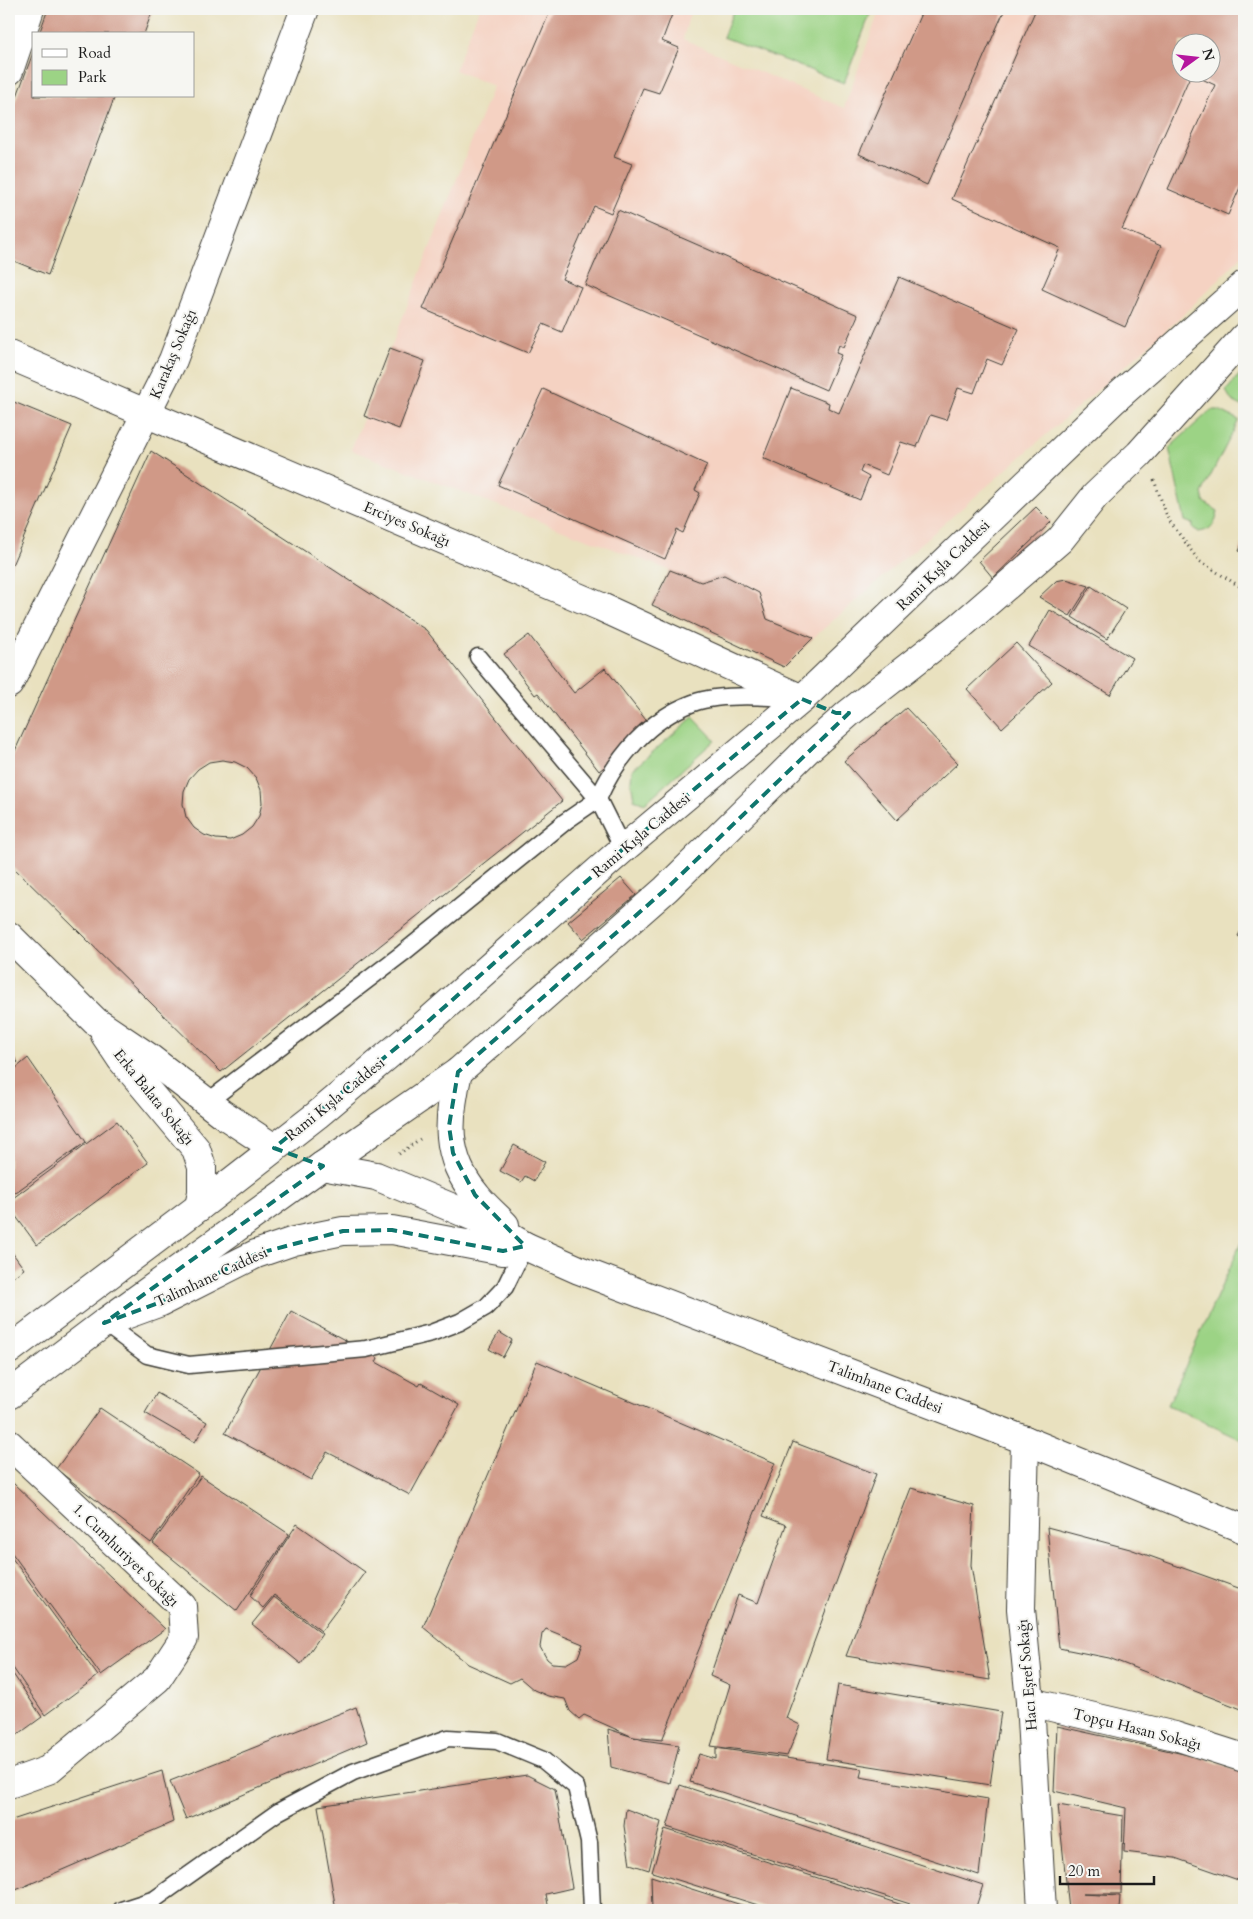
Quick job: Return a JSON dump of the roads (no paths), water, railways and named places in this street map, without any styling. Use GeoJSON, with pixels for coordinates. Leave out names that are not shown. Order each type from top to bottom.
{"type":"FeatureCollection","features":[{"type":"Feature","properties":{"kind":"main road"},"geometry":{"type":"LineString","coordinates":[[9,71],[30,9]]}},
{"type":"Feature","properties":{"kind":"main road","name":"Karakaş Sokağı"},"geometry":{"type":"LineString","coordinates":[[9,684],[173,360],[305,9]]}},
{"type":"Feature","properties":{"kind":"main road","name":"Rami Kışla Caddesi"},"geometry":{"type":"LineString","coordinates":[[9,1350],[199,1207],[424,1025],[623,849],[802,699],[1114,400],[1244,285]]}},
{"type":"Feature","properties":{"kind":"main road"},"geometry":{"type":"LineString","coordinates":[[9,1395],[104,1323],[322,1166],[458,1072],[666,889],[806,751],[850,712],[958,628],[1060,540],[1095,496],[1139,454],[1244,337]]}},
{"type":"Feature","properties":{"kind":"main road","name":"Erciyes Sokağı"},"geometry":{"type":"LineString","coordinates":[[9,356],[590,602],[802,699],[836,713],[850,712]]}},
{"type":"Feature","properties":{"kind":"main road","name":"Erka Balata Sokağı"},"geometry":{"type":"LineString","coordinates":[[9,936],[95,1021],[147,1056],[206,1103],[274,1148],[322,1166]]}},
{"type":"Feature","properties":{"kind":"main road","name":"Erka Balata Sokağı"},"geometry":{"type":"LineString","coordinates":[[95,1021],[121,1059],[196,1148],[202,1167],[202,1192],[199,1207]]}},
{"type":"Feature","properties":{"kind":"main road"},"geometry":{"type":"LineString","coordinates":[[458,1072],[449,1126],[453,1153],[463,1176],[475,1195],[525,1246]]}},
{"type":"Feature","properties":{"kind":"main road","name":"Talimhane Caddesi"},"geometry":{"type":"LineString","coordinates":[[322,1166],[376,1176],[479,1219],[525,1246],[638,1294],[1024,1440],[1244,1529]]}},
{"type":"Feature","properties":{"kind":"main road","name":"Talimhane Caddesi"},"geometry":{"type":"LineString","coordinates":[[104,1323],[161,1302],[256,1254],[294,1241],[342,1231],[392,1230],[503,1251],[525,1246]]}},
{"type":"Feature","properties":{"kind":"main road","name":"Hacı Eşref Sokağı"},"geometry":{"type":"LineString","coordinates":[[1024,1440],[1021,1609],[1030,1702],[1042,1910]]}},
{"type":"Feature","properties":{"kind":"main road","name":"1. Cumhuriyet Sokağı"},"geometry":{"type":"LineString","coordinates":[[9,1444],[182,1606],[184,1638],[157,1679],[48,1770],[9,1784]]}},
{"type":"Feature","properties":{"kind":"main road","name":"Topçu Hasan Sokağı"},"geometry":{"type":"LineString","coordinates":[[1030,1702],[1175,1736],[1244,1758]]}},
{"type":"Feature","properties":{"kind":"lane"},"geometry":{"type":"LineString","coordinates":[[478,657],[598,799],[623,849]]}},
{"type":"Feature","properties":{"kind":"lane"},"geometry":{"type":"LineString","coordinates":[[206,1103],[403,953],[566,821],[598,799],[613,769],[635,742],[664,718],[694,703],[763,697],[802,699]]}},
{"type":"Feature","properties":{"kind":"lane"},"geometry":{"type":"LineString","coordinates":[[104,1323],[147,1355],[189,1365],[366,1349],[431,1334],[460,1322],[486,1307],[505,1287],[525,1246]]}},
{"type":"Feature","properties":{"kind":"lane"},"geometry":{"type":"LineString","coordinates":[[121,1910],[155,1899],[278,1812],[354,1772],[448,1738],[497,1741],[543,1760],[576,1788],[589,1842],[592,1910]]}}]}
